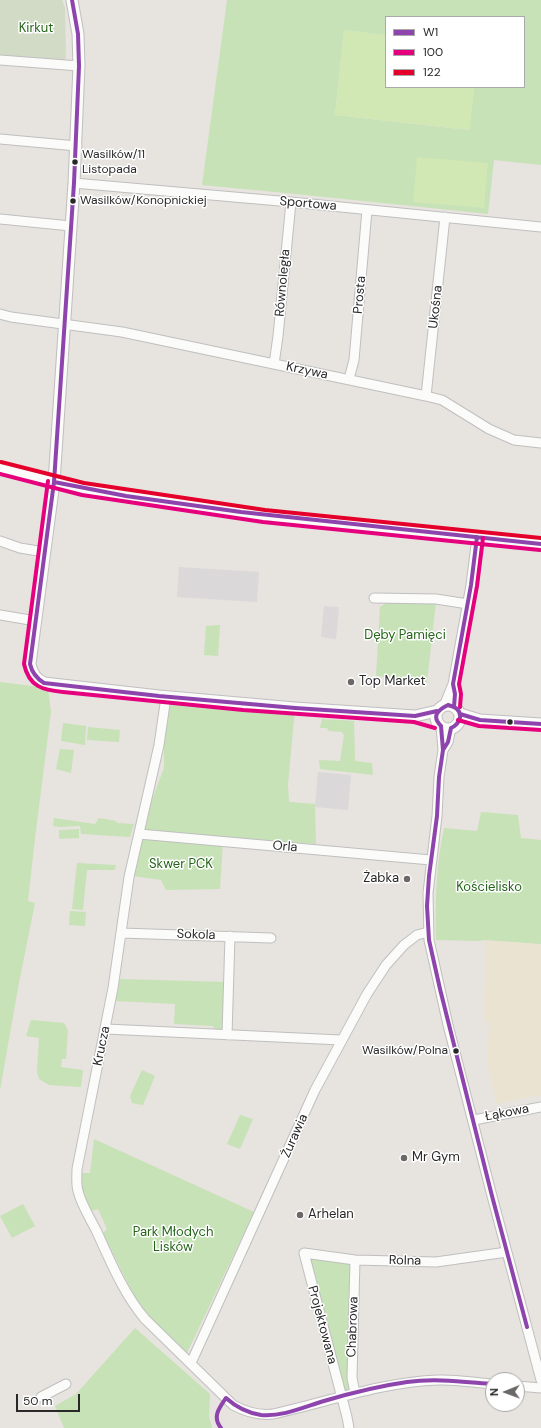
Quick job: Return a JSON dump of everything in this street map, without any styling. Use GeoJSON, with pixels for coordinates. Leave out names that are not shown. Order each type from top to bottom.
{"type":"FeatureCollection","features":[{"type":"Feature","properties":{"kind":"main road"},"geometry":{"type":"LineString","coordinates":[[0,468],[83,489],[264,516],[541,544]]}},
{"type":"Feature","properties":{"kind":"street"},"geometry":{"type":"LineString","coordinates":[[72,0],[78,34],[79,66],[74,183],[54,482],[30,664],[31,671],[44,683],[166,696],[296,708],[541,724]]}},
{"type":"Feature","properties":{"kind":"street"},"geometry":{"type":"LineString","coordinates":[[0,60],[79,66]]}},
{"type":"Feature","properties":{"kind":"street"},"geometry":{"type":"LineString","coordinates":[[0,139],[76,146]]}},
{"type":"Feature","properties":{"kind":"street","name":"Sportowa"},"geometry":{"type":"LineString","coordinates":[[74,183],[291,202],[541,227]]}},
{"type":"Feature","properties":{"kind":"street","name":"Równoległa"},"geometry":{"type":"LineString","coordinates":[[274,364],[291,202]]}},
{"type":"Feature","properties":{"kind":"street","name":"Prosta"},"geometry":{"type":"LineString","coordinates":[[349,379],[354,360],[367,210]]}},
{"type":"Feature","properties":{"kind":"street","name":"Ukośna"},"geometry":{"type":"LineString","coordinates":[[426,396],[445,217]]}},
{"type":"Feature","properties":{"kind":"street"},"geometry":{"type":"LineString","coordinates":[[0,219],[71,226]]}},
{"type":"Feature","properties":{"kind":"street","name":"Krzywa"},"geometry":{"type":"LineString","coordinates":[[0,314],[11,317],[122,332],[426,396],[442,400],[489,429],[514,440],[541,443]]}},
{"type":"Feature","properties":{"kind":"street"},"geometry":{"type":"LineString","coordinates":[[477,537],[468,604],[453,684],[455,694],[448,717],[448,742],[443,750],[439,777],[437,816],[427,903],[428,932],[435,968],[541,1380]]}},
{"type":"Feature","properties":{"kind":"street"},"geometry":{"type":"LineString","coordinates":[[0,541],[20,548],[44,552]]}},
{"type":"Feature","properties":{"kind":"street"},"geometry":{"type":"LineString","coordinates":[[374,598],[436,599],[468,604]]}},
{"type":"Feature","properties":{"kind":"street"},"geometry":{"type":"LineString","coordinates":[[0,615],[36,621]]}},
{"type":"Feature","properties":{"kind":"street","name":"Krucza"},"geometry":{"type":"LineString","coordinates":[[166,696],[159,745],[129,877],[122,933],[106,1029],[77,1169],[78,1190],[80,1197],[123,1287],[137,1310],[233,1405],[247,1413],[267,1415],[273,1414],[355,1393],[408,1382],[439,1380],[485,1383]]}},
{"type":"Feature","properties":{"kind":"street","name":"Orla"},"geometry":{"type":"LineString","coordinates":[[139,834],[431,860]]}},
{"type":"Feature","properties":{"kind":"street","name":"Żurawia"},"geometry":{"type":"LineString","coordinates":[[190,1363],[315,1090],[341,1040],[367,994],[386,965],[410,939],[428,932]]}},
{"type":"Feature","properties":{"kind":"street","name":"Sokola"},"geometry":{"type":"LineString","coordinates":[[122,933],[271,938]]}},
{"type":"Feature","properties":{"kind":"street"},"geometry":{"type":"LineString","coordinates":[[227,1035],[230,936]]}},
{"type":"Feature","properties":{"kind":"street"},"geometry":{"type":"LineString","coordinates":[[106,1029],[341,1040]]}},
{"type":"Feature","properties":{"kind":"street","name":"Łąkowa"},"geometry":{"type":"LineString","coordinates":[[474,1120],[541,1107]]}},
{"type":"Feature","properties":{"kind":"street","name":"Rolna"},"geometry":{"type":"LineString","coordinates":[[304,1253],[355,1260],[436,1262],[507,1252]]}},
{"type":"Feature","properties":{"kind":"street","name":"Projektowana"},"geometry":{"type":"LineString","coordinates":[[304,1253],[348,1428]]}},
{"type":"Feature","properties":{"kind":"street","name":"Chabrowa"},"geometry":{"type":"LineString","coordinates":[[355,1260],[352,1378],[355,1393]]}},
{"type":"Feature","properties":{"kind":"street"},"geometry":{"type":"LineString","coordinates":[[41,1397],[66,1384]]}},
{"type":"Feature","properties":{"kind":"street"},"geometry":{"type":"LineString","coordinates":[[525,1387],[541,1388]]}},
{"type":"Feature","properties":{"kind":"shaded area"},"geometry":{"type":"Polygon","coordinates":[[[179,567],[259,572],[257,602],[177,597],[179,567]]]}},
{"type":"Feature","properties":{"kind":"shaded area"},"geometry":{"type":"Polygon","coordinates":[[[324,606],[339,607],[336,639],[321,637],[324,606]]]}},
{"type":"Feature","properties":{"kind":"shaded area"},"geometry":{"type":"Polygon","coordinates":[[[318,772],[351,775],[348,810],[315,807],[318,772]]]}},
{"type":"Feature","properties":{"kind":"shaded area"},"geometry":{"type":"Polygon","coordinates":[[[485,940],[541,944],[541,1095],[496,1104],[487,1063],[489,1022],[484,1021],[485,940]]]}},
{"type":"Feature","properties":{"kind":"green space","name":"Kirkut"},"geometry":{"type":"Polygon","coordinates":[[[0,0],[62,0],[65,8],[66,58],[63,61],[0,56],[0,0]]]}},
{"type":"Feature","properties":{"kind":"green space"},"geometry":{"type":"Polygon","coordinates":[[[227,0],[541,0],[541,165],[494,160],[488,214],[202,185],[227,0]]]}},
{"type":"Feature","properties":{"kind":"green space"},"geometry":{"type":"Polygon","coordinates":[[[344,30],[385,35],[385,88],[474,88],[470,130],[335,115],[344,30]]]}},
{"type":"Feature","properties":{"kind":"green space"},"geometry":{"type":"Polygon","coordinates":[[[417,157],[488,163],[484,208],[413,202],[417,157]]]}},
{"type":"Feature","properties":{"kind":"green space","name":"Dęby Pamięci"},"geometry":{"type":"Polygon","coordinates":[[[436,602],[427,682],[376,676],[380,607],[386,603],[436,602]]]}},
{"type":"Feature","properties":{"kind":"green space"},"geometry":{"type":"Polygon","coordinates":[[[220,625],[218,656],[204,655],[206,626],[220,625]]]}},
{"type":"Feature","properties":{"kind":"green space"},"geometry":{"type":"Polygon","coordinates":[[[0,682],[48,688],[51,712],[28,901],[35,903],[0,1090],[0,682]]]}},
{"type":"Feature","properties":{"kind":"green space"},"geometry":{"type":"Polygon","coordinates":[[[171,697],[295,708],[288,785],[289,802],[315,804],[316,844],[149,831],[139,834],[164,768],[164,710],[171,697]]]}},
{"type":"Feature","properties":{"kind":"green space"},"geometry":{"type":"Polygon","coordinates":[[[322,719],[354,721],[355,761],[372,763],[373,775],[320,769],[319,760],[340,761],[344,735],[342,732],[329,731],[327,728],[320,728],[322,719]]]}},
{"type":"Feature","properties":{"kind":"green space"},"geometry":{"type":"Polygon","coordinates":[[[63,723],[86,726],[85,745],[61,741],[63,723]]]}},
{"type":"Feature","properties":{"kind":"green space"},"geometry":{"type":"Polygon","coordinates":[[[88,727],[120,730],[119,742],[87,740],[88,727]]]}},
{"type":"Feature","properties":{"kind":"green space"},"geometry":{"type":"Polygon","coordinates":[[[60,749],[74,750],[71,773],[56,769],[60,749]]]}},
{"type":"Feature","properties":{"kind":"green space","name":"Kościelisko"},"geometry":{"type":"Polygon","coordinates":[[[481,812],[518,815],[521,838],[541,840],[541,944],[485,940],[436,940],[439,856],[444,828],[477,831],[481,812]]]}},
{"type":"Feature","properties":{"kind":"green space"},"geometry":{"type":"Polygon","coordinates":[[[54,818],[95,824],[99,818],[116,821],[117,823],[134,824],[130,837],[81,834],[80,826],[53,826],[54,818]]]}},
{"type":"Feature","properties":{"kind":"green space"},"geometry":{"type":"Polygon","coordinates":[[[79,829],[79,838],[59,839],[59,830],[79,829]]]}},
{"type":"Feature","properties":{"kind":"green space","name":"Skwer PCK"},"geometry":{"type":"Polygon","coordinates":[[[143,839],[223,841],[220,889],[166,890],[161,880],[133,876],[143,839]]]}},
{"type":"Feature","properties":{"kind":"green space"},"geometry":{"type":"Polygon","coordinates":[[[77,863],[116,865],[115,870],[87,870],[83,910],[72,909],[77,863]]]}},
{"type":"Feature","properties":{"kind":"green space"},"geometry":{"type":"Polygon","coordinates":[[[70,911],[86,912],[85,926],[69,925],[70,911]]]}},
{"type":"Feature","properties":{"kind":"green space"},"geometry":{"type":"Polygon","coordinates":[[[120,979],[226,982],[224,1025],[221,1030],[216,1031],[213,1026],[174,1024],[175,1004],[115,1001],[120,979]]]}},
{"type":"Feature","properties":{"kind":"green space"},"geometry":{"type":"Polygon","coordinates":[[[31,1020],[64,1023],[68,1030],[66,1059],[62,1059],[61,1067],[83,1070],[81,1087],[49,1085],[39,1079],[37,1072],[39,1038],[26,1036],[31,1020]]]}},
{"type":"Feature","properties":{"kind":"green space"},"geometry":{"type":"Polygon","coordinates":[[[142,1070],[155,1076],[143,1105],[132,1103],[130,1096],[142,1070]]]}},
{"type":"Feature","properties":{"kind":"green space"},"geometry":{"type":"Polygon","coordinates":[[[240,1115],[253,1119],[240,1149],[227,1144],[240,1115]]]}},
{"type":"Feature","properties":{"kind":"green space","name":"Park Młodych Lisków"},"geometry":{"type":"Polygon","coordinates":[[[94,1139],[254,1212],[187,1353],[142,1312],[103,1233],[107,1229],[98,1209],[92,1211],[81,1188],[82,1173],[90,1173],[94,1139]]]}},
{"type":"Feature","properties":{"kind":"green space"},"geometry":{"type":"Polygon","coordinates":[[[23,1204],[35,1226],[12,1238],[0,1216],[23,1204]]]}},
{"type":"Feature","properties":{"kind":"green space"},"geometry":{"type":"Polygon","coordinates":[[[307,1256],[354,1261],[349,1391],[344,1389],[307,1256]]]}},
{"type":"Feature","properties":{"kind":"green space"},"geometry":{"type":"Polygon","coordinates":[[[135,1328],[210,1394],[209,1416],[212,1428],[64,1428],[55,1406],[76,1394],[135,1328]]]}},
{"type":"Feature","properties":{"kind":"transit line","name":"W1"},"geometry":{"type":"LineString","coordinates":[[72,0],[78,34],[79,66],[74,183],[54,482],[30,664],[33,673],[44,683],[159,696],[295,708],[415,716],[437,711]]}},
{"type":"Feature","properties":{"kind":"transit line","name":"122"},"geometry":{"type":"LineString","coordinates":[[1,462],[84,483],[265,510],[541,538]]}},
{"type":"Feature","properties":{"kind":"transit line","name":"100"},"geometry":{"type":"LineString","coordinates":[[0,474],[82,495],[263,522],[540,550]]}},
{"type":"Feature","properties":{"kind":"transit line","name":"100"},"geometry":{"type":"LineString","coordinates":[[48,481],[24,664],[29,678],[38,686],[56,691],[243,710],[414,722],[435,728]]}},
{"type":"Feature","properties":{"kind":"transit line","name":"W1"},"geometry":{"type":"LineString","coordinates":[[54,482],[126,496],[241,512],[541,544]]}},
{"type":"Feature","properties":{"kind":"transit line","name":"W1"},"geometry":{"type":"LineString","coordinates":[[454,707],[455,694],[453,684],[471,585],[477,537]]}},
{"type":"Feature","properties":{"kind":"transit line","name":"100"},"geometry":{"type":"LineString","coordinates":[[460,707],[461,694],[459,684],[477,586],[483,538]]}},
{"type":"Feature","properties":{"kind":"transit line","name":"W1"},"geometry":{"type":"LineString","coordinates":[[448,705],[457,709],[460,717],[458,723],[451,728],[448,742],[443,750],[441,726],[436,719],[436,716],[441,709],[448,705]]}},
{"type":"Feature","properties":{"kind":"transit line","name":"W1"},"geometry":{"type":"LineString","coordinates":[[460,714],[480,720],[541,724]]}},
{"type":"Feature","properties":{"kind":"transit line","name":"100"},"geometry":{"type":"LineString","coordinates":[[458,720],[479,726],[541,730]]}},
{"type":"Feature","properties":{"kind":"transit line","name":"W1"},"geometry":{"type":"LineString","coordinates":[[437,816],[439,777],[443,750]]}},
{"type":"Feature","properties":{"kind":"transit line","name":"W1"},"geometry":{"type":"LineString","coordinates":[[429,876],[437,816]]}},
{"type":"Feature","properties":{"kind":"transit line","name":"W1"},"geometry":{"type":"LineString","coordinates":[[429,876],[437,816]]}},
{"type":"Feature","properties":{"kind":"transit line","name":"W1"},"geometry":{"type":"LineString","coordinates":[[427,906],[429,876]]}},
{"type":"Feature","properties":{"kind":"transit line","name":"W1"},"geometry":{"type":"LineString","coordinates":[[427,906],[429,876]]}},
{"type":"Feature","properties":{"kind":"transit line","name":"W1"},"geometry":{"type":"LineString","coordinates":[[427,906],[429,940]]}},
{"type":"Feature","properties":{"kind":"transit line","name":"W1"},"geometry":{"type":"LineString","coordinates":[[427,906],[429,940]]}},
{"type":"Feature","properties":{"kind":"transit line","name":"W1"},"geometry":{"type":"LineString","coordinates":[[429,940],[440,989]]}},
{"type":"Feature","properties":{"kind":"transit line","name":"W1"},"geometry":{"type":"LineString","coordinates":[[429,940],[440,989]]}},
{"type":"Feature","properties":{"kind":"transit line","name":"W1"},"geometry":{"type":"LineString","coordinates":[[440,989],[492,1196]]}},
{"type":"Feature","properties":{"kind":"transit line","name":"W1"},"geometry":{"type":"LineString","coordinates":[[440,989],[492,1196]]}},
{"type":"Feature","properties":{"kind":"transit line","name":"W1"},"geometry":{"type":"LineString","coordinates":[[492,1196],[527,1327]]}},
{"type":"Feature","properties":{"kind":"transit line","name":"W1"},"geometry":{"type":"LineString","coordinates":[[492,1196],[527,1327]]}},
{"type":"Feature","properties":{"kind":"transit line","name":"W1"},"geometry":{"type":"LineString","coordinates":[[221,1428],[218,1424],[217,1416],[219,1409],[226,1398],[238,1407],[247,1411],[261,1415],[269,1415],[293,1411],[344,1395],[407,1382],[440,1380],[485,1383]]}},
{"type":"Feature","properties":{"kind":"place","name":"Wasilków/11 Listopada"},"geometry":{"type":"Point","coordinates":[75,162]}},
{"type":"Feature","properties":{"kind":"place","name":"Wasilków/Konopnickiej"},"geometry":{"type":"Point","coordinates":[73,201]}},
{"type":"Feature","properties":{"kind":"place","name":"Top Market"},"geometry":{"type":"Point","coordinates":[351,682]}},
{"type":"Feature","properties":{"kind":"place","name":"Żabka"},"geometry":{"type":"Point","coordinates":[407,879]}},
{"type":"Feature","properties":{"kind":"place","name":"Wasilków/Polna"},"geometry":{"type":"Point","coordinates":[456,1051]}},
{"type":"Feature","properties":{"kind":"place","name":"Mr Gym"},"geometry":{"type":"Point","coordinates":[404,1158]}},
{"type":"Feature","properties":{"kind":"place","name":"Arhelan"},"geometry":{"type":"Point","coordinates":[300,1215]}}]}
